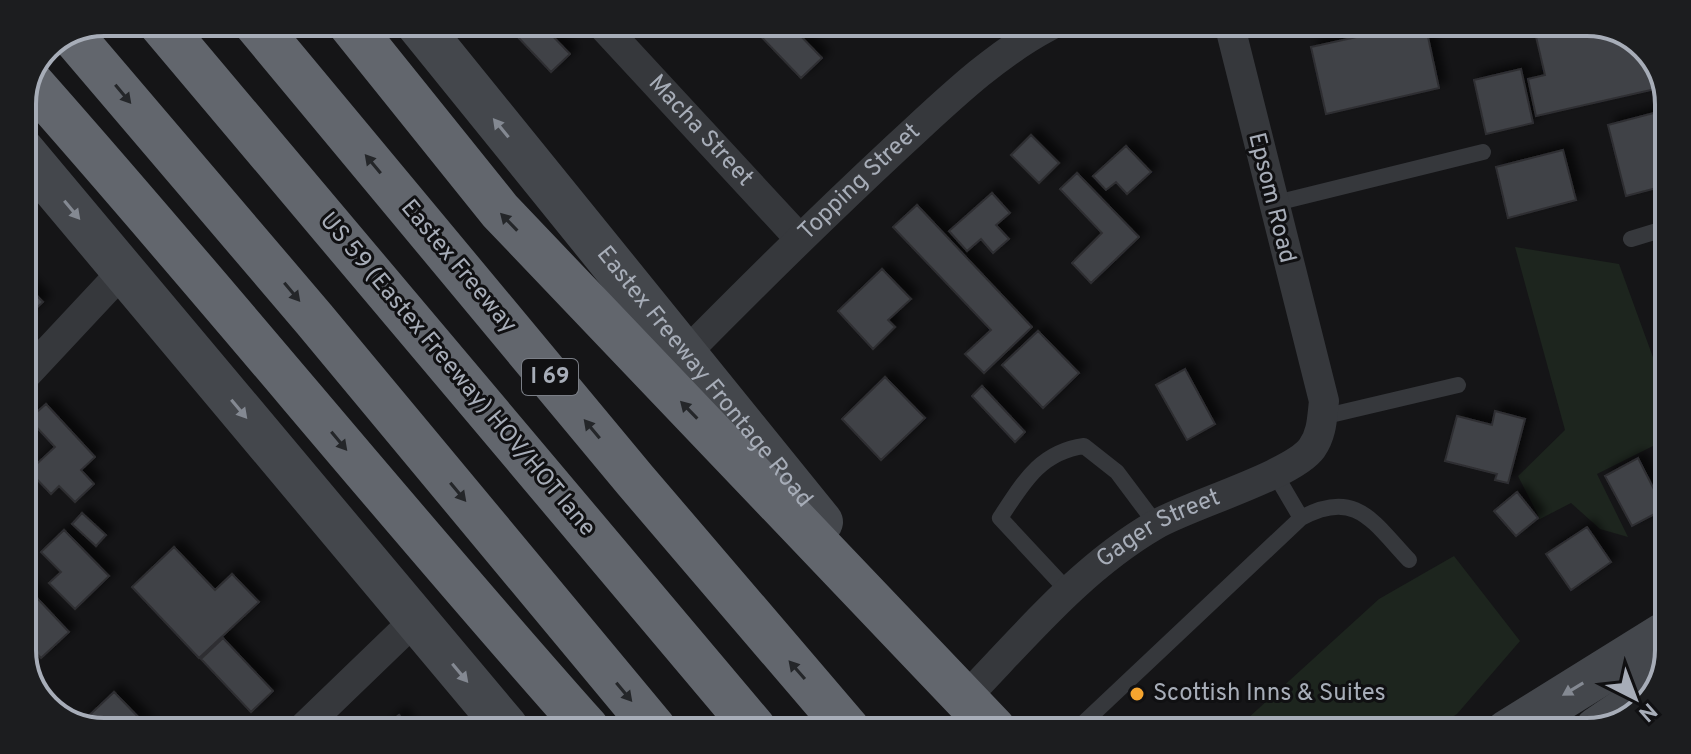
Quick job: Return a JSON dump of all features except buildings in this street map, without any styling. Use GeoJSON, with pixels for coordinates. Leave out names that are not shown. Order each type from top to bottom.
{"type":"FeatureCollection","features":[{"type":"Feature","properties":{"kind":"highway","name":"US 59 (Eastex Freeway) HOV/HOT lane"},"geometry":{"type":"LineString","coordinates":[[172,36],[746,718]]}},
{"type":"Feature","properties":{"kind":"highway","name":"Eastex Freeway"},"geometry":{"type":"LineString","coordinates":[[266,36],[635,480],[839,718]]}},
{"type":"Feature","properties":{"kind":"highway"},"geometry":{"type":"LineString","coordinates":[[359,36],[500,211],[984,718]]}},
{"type":"Feature","properties":{"kind":"highway"},"geometry":{"type":"LineString","coordinates":[[78,42],[314,319],[646,718]]}},
{"type":"Feature","properties":{"kind":"highway"},"geometry":{"type":"LineString","coordinates":[[38,90],[163,231],[458,583],[578,718]]}},
{"type":"Feature","properties":{"kind":"main road","name":"Eastex Freeway Frontage Road"},"geometry":{"type":"LineString","coordinates":[[427,36],[683,356],[984,718]]}},
{"type":"Feature","properties":{"kind":"main road"},"geometry":{"type":"LineString","coordinates":[[36,167],[498,718]]}},
{"type":"Feature","properties":{"kind":"main road"},"geometry":{"type":"LineString","coordinates":[[1538,718],[1655,640]]}},
{"type":"Feature","properties":{"kind":"street","name":"Macha Street"},"geometry":{"type":"LineString","coordinates":[[612,36],[799,238]]}},
{"type":"Feature","properties":{"kind":"street","name":"Topping Street"},"geometry":{"type":"LineString","coordinates":[[683,356],[799,238],[949,99],[997,60],[1034,36]]}},
{"type":"Feature","properties":{"kind":"street","name":"Epsom Road"},"geometry":{"type":"LineString","coordinates":[[1232,36],[1315,369]]}},
{"type":"Feature","properties":{"kind":"street"},"geometry":{"type":"LineString","coordinates":[[36,364],[123,271]]}},
{"type":"Feature","properties":{"kind":"street","name":"Gager Street"},"geometry":{"type":"LineString","coordinates":[[966,697],[1068,591],[1111,555],[1156,524],[1274,472],[1311,450],[1322,428],[1324,401],[1315,369]]}},
{"type":"Feature","properties":{"kind":"street"},"geometry":{"type":"LineString","coordinates":[[313,718],[415,620]]}},
{"type":"Feature","properties":{"kind":"lane"},"geometry":{"type":"LineString","coordinates":[[1272,204],[1483,152]]}},
{"type":"Feature","properties":{"kind":"lane"},"geometry":{"type":"LineString","coordinates":[[1631,239],[1655,232]]}},
{"type":"Feature","properties":{"kind":"lane"},"geometry":{"type":"LineString","coordinates":[[1322,417],[1458,385]]}},
{"type":"Feature","properties":{"kind":"lane"},"geometry":{"type":"LineString","coordinates":[[1068,591],[1000,518],[1025,480],[1060,449],[1084,446],[1117,472],[1156,524]]}},
{"type":"Feature","properties":{"kind":"lane"},"geometry":{"type":"LineString","coordinates":[[1274,472],[1301,518]]}},
{"type":"Feature","properties":{"kind":"lane"},"geometry":{"type":"LineString","coordinates":[[1089,718],[1301,518],[1326,505],[1352,509],[1369,519],[1409,560]]}},
{"type":"Feature","properties":{"kind":"shaded area"},"geometry":{"type":"Polygon","coordinates":[[[1515,247],[1619,264],[1655,363],[1655,445],[1597,474],[1628,537],[1600,529],[1571,503],[1540,519],[1518,476],[1565,430],[1515,247]]]}},
{"type":"Feature","properties":{"kind":"shaded area"},"geometry":{"type":"Polygon","coordinates":[[[1454,556],[1520,641],[1450,718],[1248,718],[1379,599],[1454,556]]]}},
{"type":"Feature","properties":{"kind":"place","name":"Scottish Inns & Suites"},"geometry":{"type":"Point","coordinates":[1137,694]}}]}
